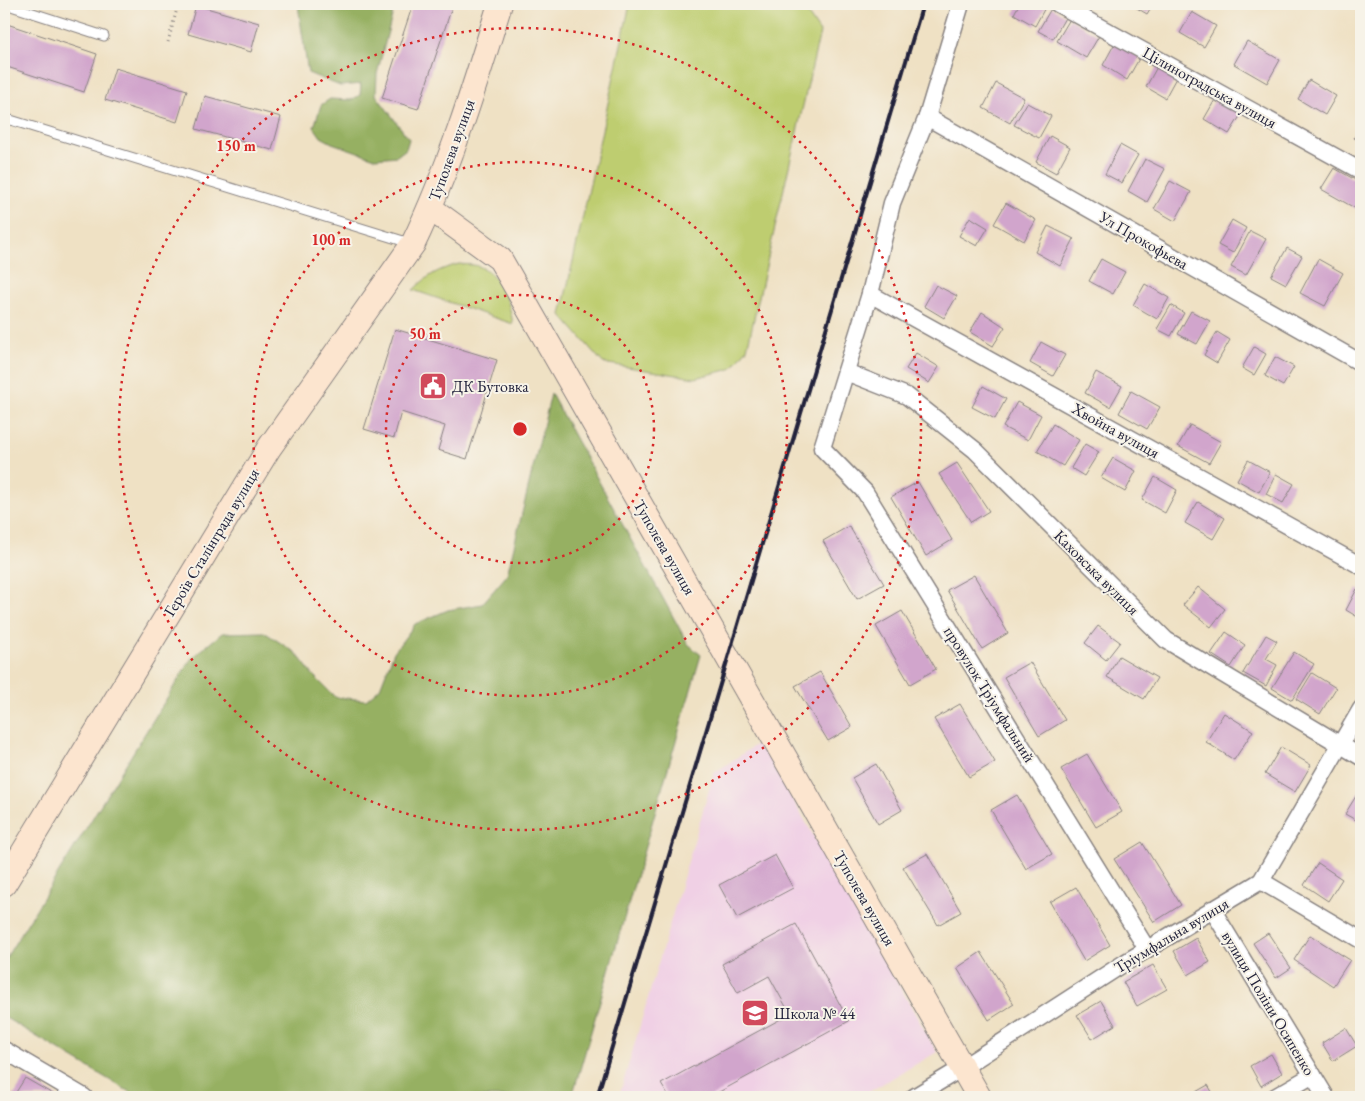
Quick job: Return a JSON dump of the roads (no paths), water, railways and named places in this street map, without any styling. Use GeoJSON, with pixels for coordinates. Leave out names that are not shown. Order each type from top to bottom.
{"type":"FeatureCollection","features":[{"type":"Feature","properties":{"kind":"street","name":"Туполєва вулиця"},"geometry":{"type":"LineString","coordinates":[[500,4],[465,117],[430,208],[500,259],[980,1097]]}},
{"type":"Feature","properties":{"kind":"street"},"geometry":{"type":"LineString","coordinates":[[846,372],[870,294],[892,203],[927,117],[961,4]]}},
{"type":"Feature","properties":{"kind":"street","name":"Цілиноградська вулиця"},"geometry":{"type":"LineString","coordinates":[[1058,4],[1361,171]]}},
{"type":"Feature","properties":{"kind":"street","name":"Ул Прокофьева"},"geometry":{"type":"LineString","coordinates":[[927,117],[1361,363]]}},
{"type":"Feature","properties":{"kind":"street","name":"Героїв Сталінграда вулиця"},"geometry":{"type":"LineString","coordinates":[[4,884],[269,448],[413,244],[430,208]]}},
{"type":"Feature","properties":{"kind":"street","name":"Хвойна вулиця"},"geometry":{"type":"LineString","coordinates":[[870,294],[1361,566]]}},
{"type":"Feature","properties":{"kind":"street","name":"провулок Тріумфальний"},"geometry":{"type":"LineString","coordinates":[[846,372],[822,448],[865,492],[1147,949]]}},
{"type":"Feature","properties":{"kind":"street","name":"Каховська вулиця"},"geometry":{"type":"LineString","coordinates":[[846,372],[906,396],[975,450],[1166,640],[1361,757]]}},
{"type":"Feature","properties":{"kind":"street"},"geometry":{"type":"LineString","coordinates":[[1361,709],[1261,881],[1361,940]]}},
{"type":"Feature","properties":{"kind":"street","name":"Тріумфальна вулиця"},"geometry":{"type":"LineString","coordinates":[[914,1097],[1147,949],[1261,881]]}},
{"type":"Feature","properties":{"kind":"street","name":"вулиця Поліни Осипенко"},"geometry":{"type":"LineString","coordinates":[[1212,909],[1326,1097]]}},
{"type":"Feature","properties":{"kind":"street"},"geometry":{"type":"LineString","coordinates":[[4,1050],[84,1097]]}},
{"type":"Feature","properties":{"kind":"street"},"geometry":{"type":"LineString","coordinates":[[1275,1097],[1313,1075]]}},
{"type":"Feature","properties":{"kind":"lane"},"geometry":{"type":"LineString","coordinates":[[5,4],[104,36]]}},
{"type":"Feature","properties":{"kind":"lane"},"geometry":{"type":"LineString","coordinates":[[4,118],[413,244]]}},
{"type":"Feature","properties":{"kind":"railway"},"geometry":{"type":"LineString","coordinates":[[597,1097],[923,4]]}},
{"type":"Feature","properties":{"kind":"place","name":"ДК Бутовка"},"geometry":{"type":"Point","coordinates":[433,386]}},
{"type":"Feature","properties":{"kind":"place","name":"Школа № 44"},"geometry":{"type":"Point","coordinates":[755,1013]}}]}
